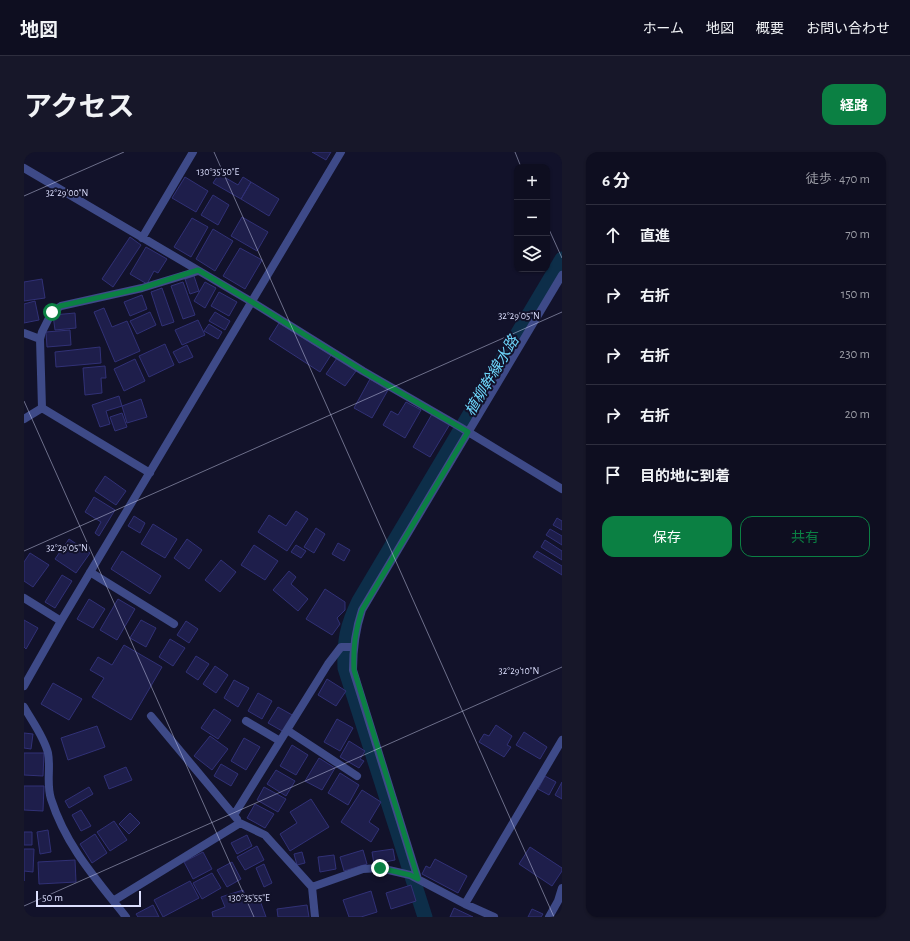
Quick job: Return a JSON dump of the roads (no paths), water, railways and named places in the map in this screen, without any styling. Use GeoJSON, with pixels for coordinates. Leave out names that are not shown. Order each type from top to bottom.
{"type":"FeatureCollection","features":[{"type":"Feature","properties":{"kind":"street"},"geometry":{"type":"LineString","coordinates":[[142,238],[193,152]]}},
{"type":"Feature","properties":{"kind":"street"},"geometry":{"type":"LineString","coordinates":[[24,686],[90,572],[341,152]]}},
{"type":"Feature","properties":{"kind":"street"},"geometry":{"type":"LineString","coordinates":[[24,168],[252,302],[363,371],[562,489]]}},
{"type":"Feature","properties":{"kind":"street"},"geometry":{"type":"LineString","coordinates":[[42,408],[40,339],[52,312],[60,306],[142,288],[198,270]]}},
{"type":"Feature","properties":{"kind":"street"},"geometry":{"type":"LineString","coordinates":[[418,879],[354,670],[353,647],[357,627],[362,610],[464,430],[562,275]]}},
{"type":"Feature","properties":{"kind":"street"},"geometry":{"type":"LineString","coordinates":[[24,333],[40,339]]}},
{"type":"Feature","properties":{"kind":"street"},"geometry":{"type":"LineString","coordinates":[[42,408],[150,473]]}},
{"type":"Feature","properties":{"kind":"street"},"geometry":{"type":"LineString","coordinates":[[24,419],[42,408]]}},
{"type":"Feature","properties":{"kind":"street"},"geometry":{"type":"LineString","coordinates":[[90,572],[174,624]]}},
{"type":"Feature","properties":{"kind":"street"},"geometry":{"type":"LineString","coordinates":[[24,598],[61,621]]}},
{"type":"Feature","properties":{"kind":"street"},"geometry":{"type":"LineString","coordinates":[[234,815],[328,664],[341,647],[353,647]]}},
{"type":"Feature","properties":{"kind":"street"},"geometry":{"type":"LineString","coordinates":[[24,707],[46,746],[48,755],[48,784],[58,818],[75,852],[126,917]]}},
{"type":"Feature","properties":{"kind":"street"},"geometry":{"type":"LineString","coordinates":[[151,716],[240,823],[265,835],[312,887],[315,917]]}},
{"type":"Feature","properties":{"kind":"street"},"geometry":{"type":"LineString","coordinates":[[246,721],[280,741]]}},
{"type":"Feature","properties":{"kind":"street"},"geometry":{"type":"LineString","coordinates":[[287,730],[358,776]]}},
{"type":"Feature","properties":{"kind":"street"},"geometry":{"type":"LineString","coordinates":[[466,904],[562,740]]}},
{"type":"Feature","properties":{"kind":"street"},"geometry":{"type":"LineString","coordinates":[[113,901],[240,823]]}},
{"type":"Feature","properties":{"kind":"street"},"geometry":{"type":"LineString","coordinates":[[312,887],[363,870],[380,868],[410,875],[494,917]]}},
{"type":"Feature","properties":{"kind":"street"},"geometry":{"type":"LineString","coordinates":[[549,917],[558,901],[562,888]]}},
{"type":"Feature","properties":{"kind":"waterway","name":"植柳幹線水路"},"geometry":{"type":"LineString","coordinates":[[425,917],[345,668],[347,634],[359,601],[562,259]]}}]}
